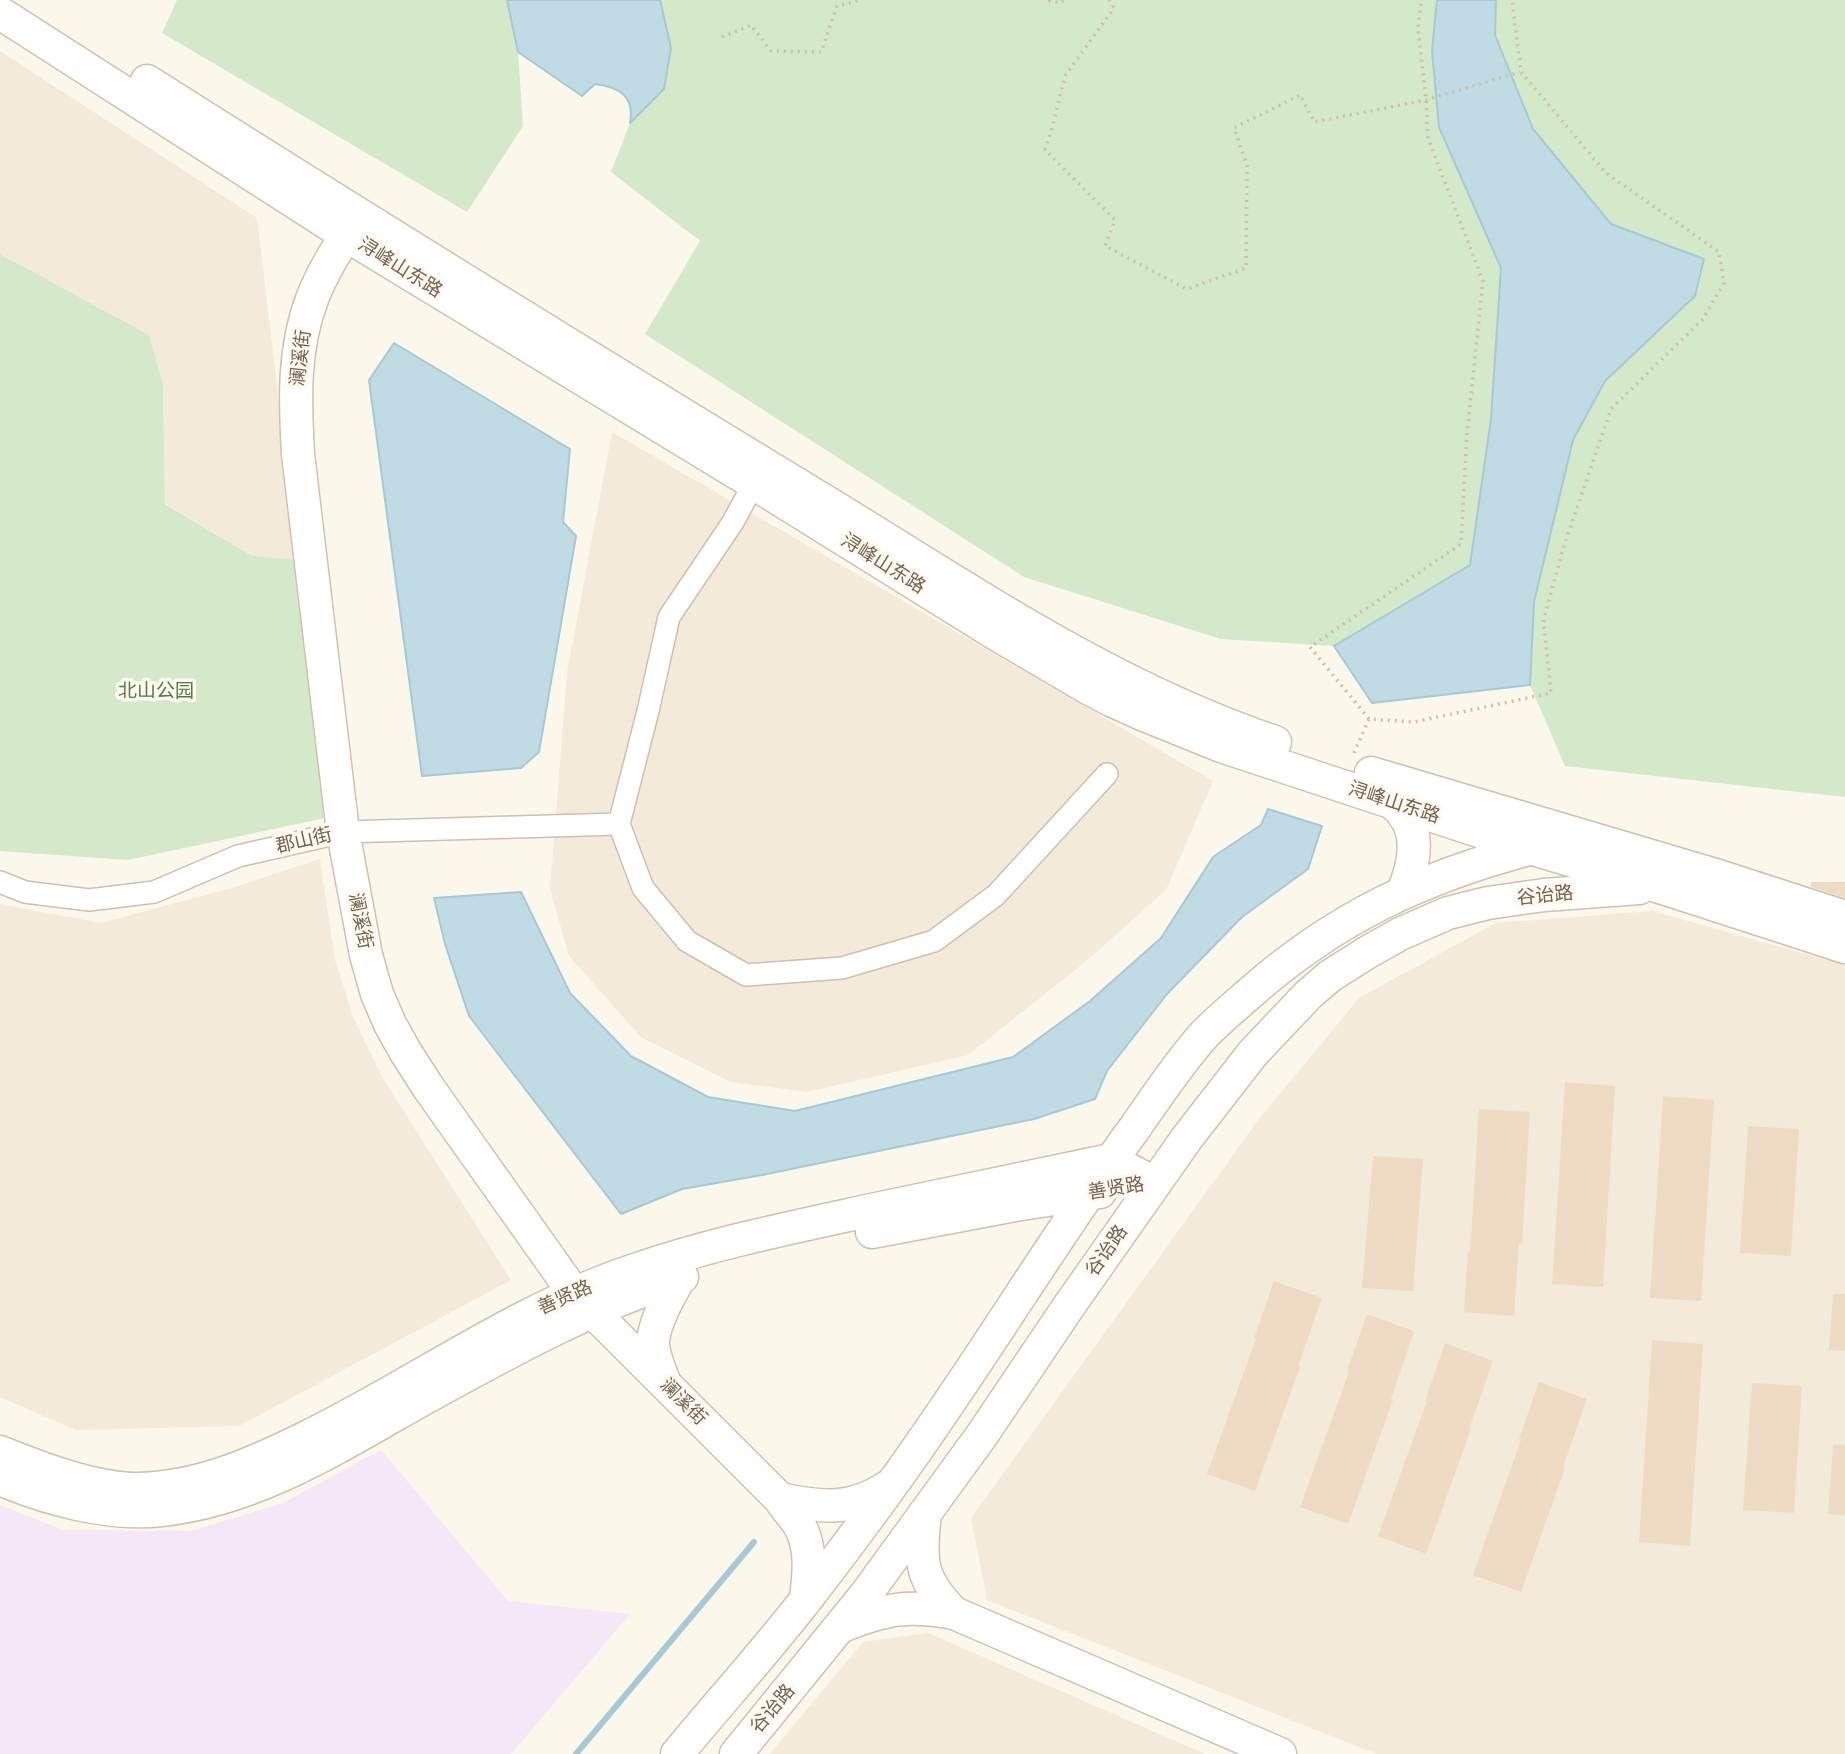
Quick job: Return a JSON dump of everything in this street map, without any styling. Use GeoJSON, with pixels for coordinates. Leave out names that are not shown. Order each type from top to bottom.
{"type":"FeatureCollection","features":[{"type":"Feature","properties":{"kind":"street","name":"浔峰山东路"},"geometry":{"type":"LineString","coordinates":[[19,0],[352,224]]}},
{"type":"Feature","properties":{"kind":"street","name":"浔峰山东路"},"geometry":{"type":"LineString","coordinates":[[0,13],[352,224],[759,474],[1122,678],[1176,704],[1254,735],[1530,834],[1666,889],[1845,947]]}},
{"type":"Feature","properties":{"kind":"street","name":"澜溪街"},"geometry":{"type":"LineString","coordinates":[[352,224],[312,300],[301,336],[296,405],[298,454],[343,832],[366,955],[377,994],[390,1024],[428,1087],[583,1302],[780,1499],[800,1527],[807,1548],[809,1567],[806,1599]]}},
{"type":"Feature","properties":{"kind":"street","name":"浔峰山东路"},"geometry":{"type":"LineString","coordinates":[[759,474],[996,634],[1142,714],[1221,746],[1391,802],[1530,834]]}},
{"type":"Feature","properties":{"kind":"street"},"geometry":{"type":"LineString","coordinates":[[759,474],[733,522],[669,617],[619,824],[643,888],[687,941],[746,975],[842,968],[934,942],[996,895],[1107,774]]}},
{"type":"Feature","properties":{"kind":"street"},"geometry":{"type":"LineString","coordinates":[[1391,802],[1410,825],[1413,845],[1410,876],[1403,892]]}},
{"type":"Feature","properties":{"kind":"street","name":"郡山街"},"geometry":{"type":"LineString","coordinates":[[0,882],[25,892],[89,900],[154,892],[238,856],[343,832],[619,824]]}},
{"type":"Feature","properties":{"kind":"street"},"geometry":{"type":"LineString","coordinates":[[1488,903],[1514,881],[1530,834]]}},
{"type":"Feature","properties":{"kind":"street"},"geometry":{"type":"LineString","coordinates":[[677,1754],[806,1599],[895,1481],[984,1352],[1046,1255],[1173,1074],[1203,1036],[1278,968],[1356,916],[1403,892],[1497,857],[1530,834],[1581,835],[1845,917]]}},
{"type":"Feature","properties":{"kind":"street"},"geometry":{"type":"LineString","coordinates":[[1434,880],[1448,913]]}},
{"type":"Feature","properties":{"kind":"street","name":"谷诒路"},"geometry":{"type":"LineString","coordinates":[[736,1754],[841,1627],[925,1513],[982,1435],[1154,1183],[1253,1053],[1308,995],[1330,976],[1400,934],[1448,913],[1488,903],[1544,895],[1620,889],[1666,889]]}},
{"type":"Feature","properties":{"kind":"street","name":"善贤路"},"geometry":{"type":"LineString","coordinates":[[0,1479],[51,1497],[101,1507],[157,1511],[206,1503],[306,1464],[532,1340],[631,1271],[751,1236],[1111,1160],[1154,1183]]}},
{"type":"Feature","properties":{"kind":"street","name":"善贤路"},"geometry":{"type":"LineString","coordinates":[[0,1452],[37,1467],[134,1489],[169,1487],[204,1480],[251,1463],[326,1428],[507,1326],[583,1302],[650,1288],[733,1262],[819,1241],[1154,1183]]}},
{"type":"Feature","properties":{"kind":"street"},"geometry":{"type":"LineString","coordinates":[[1015,1205],[1031,1211],[1041,1219],[1047,1235],[1046,1255]]}},
{"type":"Feature","properties":{"kind":"street"},"geometry":{"type":"LineString","coordinates":[[664,1382],[653,1342],[661,1314],[680,1277]]}},
{"type":"Feature","properties":{"kind":"street"},"geometry":{"type":"LineString","coordinates":[[780,1499],[807,1505],[850,1504],[866,1499],[895,1481]]}},
{"type":"Feature","properties":{"kind":"street"},"geometry":{"type":"LineString","coordinates":[[925,1513],[922,1541],[925,1571],[937,1596],[954,1613]]}},
{"type":"Feature","properties":{"kind":"street"},"geometry":{"type":"LineString","coordinates":[[841,1627],[881,1612],[901,1608],[954,1613],[1280,1754]]}},
{"type":"Feature","properties":{"kind":"path"},"geometry":{"type":"LineString","coordinates":[[722,37],[751,25],[771,51],[821,52],[837,6],[861,0]]}},
{"type":"Feature","properties":{"kind":"path"},"geometry":{"type":"LineString","coordinates":[[1049,0],[1061,3],[1064,0]]}},
{"type":"Feature","properties":{"kind":"path"},"geometry":{"type":"LineString","coordinates":[[1109,0],[1114,8],[1065,76],[1045,150],[1115,220],[1105,246],[1187,289],[1246,268],[1247,165],[1234,128],[1300,94],[1314,122],[1426,100],[1521,72]]}},
{"type":"Feature","properties":{"kind":"path"},"geometry":{"type":"LineString","coordinates":[[1421,0],[1418,29],[1428,138],[1483,281],[1467,434],[1461,544],[1310,647],[1368,719],[1415,722],[1550,693],[1543,622],[1563,549],[1611,409],[1703,319],[1724,283],[1719,252],[1606,173],[1521,72],[1511,0]]}},
{"type":"Feature","properties":{"kind":"path"},"geometry":{"type":"LineString","coordinates":[[1352,758],[1368,719]]}},
{"type":"Feature","properties":{"kind":"shaded area"},"geometry":{"type":"Polygon","coordinates":[[[0,51],[257,218],[298,560],[252,556],[165,503],[163,384],[149,335],[0,254],[0,51]]]}},
{"type":"Feature","properties":{"kind":"shaded area"},"geometry":{"type":"Polygon","coordinates":[[[612,432],[1213,781],[1166,890],[1084,963],[968,1055],[807,1092],[731,1082],[641,1037],[569,956],[550,889],[567,673],[612,432]]]}},
{"type":"Feature","properties":{"kind":"shaded area"},"geometry":{"type":"Polygon","coordinates":[[[320,859],[335,960],[353,1017],[382,1077],[511,1280],[239,1426],[76,1430],[0,1397],[0,904],[101,923],[232,888],[320,859]]]}},
{"type":"Feature","properties":{"kind":"shaded area"},"geometry":{"type":"Polygon","coordinates":[[[1652,911],[1845,965],[1845,1754],[1377,1754],[987,1600],[971,1518],[1256,1123],[1359,998],[1496,923],[1652,911]]]}},
{"type":"Feature","properties":{"kind":"shaded area"},"geometry":{"type":"Polygon","coordinates":[[[381,1450],[508,1601],[630,1614],[511,1754],[0,1754],[0,1505],[63,1530],[191,1531],[283,1503],[381,1450]]]}},
{"type":"Feature","properties":{"kind":"shaded area"},"geometry":{"type":"Polygon","coordinates":[[[928,1633],[1205,1754],[770,1754],[863,1642],[928,1633]]]}},
{"type":"Feature","properties":{"kind":"green space"},"geometry":{"type":"Polygon","coordinates":[[[177,0],[507,0],[518,52],[523,126],[467,212],[162,33],[177,0]]]}},
{"type":"Feature","properties":{"kind":"green space"},"geometry":{"type":"Polygon","coordinates":[[[660,0],[1437,0],[1432,51],[1439,127],[1501,268],[1491,419],[1470,565],[1334,646],[1221,639],[1024,577],[645,334],[700,241],[611,172],[630,123],[664,88],[671,48],[660,0]]]}},
{"type":"Feature","properties":{"kind":"green space"},"geometry":{"type":"Polygon","coordinates":[[[1496,0],[1845,0],[1845,797],[1565,766],[1530,685],[1534,602],[1573,440],[1605,381],[1695,296],[1704,259],[1611,224],[1533,129],[1495,35],[1496,0]]]}},
{"type":"Feature","properties":{"kind":"green space","name":"北山公园"},"geometry":{"type":"Polygon","coordinates":[[[0,254],[149,335],[163,384],[165,504],[252,556],[298,560],[325,818],[128,860],[0,851],[0,254]]]}},
{"type":"Feature","properties":{"kind":"water"},"geometry":{"type":"Polygon","coordinates":[[[507,0],[660,0],[671,48],[664,89],[630,123],[630,106],[618,91],[595,84],[582,96],[518,52],[507,0]]]}},
{"type":"Feature","properties":{"kind":"water"},"geometry":{"type":"Polygon","coordinates":[[[1437,0],[1496,0],[1495,35],[1533,129],[1611,224],[1704,259],[1695,296],[1605,381],[1573,440],[1534,602],[1530,685],[1372,703],[1334,646],[1470,565],[1491,419],[1501,268],[1439,127],[1432,51],[1437,0]]]}},
{"type":"Feature","properties":{"kind":"water"},"geometry":{"type":"Polygon","coordinates":[[[394,343],[570,449],[563,522],[576,536],[539,752],[521,768],[422,776],[369,380],[394,343]]]}},
{"type":"Feature","properties":{"kind":"water"},"geometry":{"type":"Polygon","coordinates":[[[1268,809],[1322,826],[1308,869],[1242,917],[1167,994],[1107,1071],[1095,1099],[1034,1119],[682,1189],[621,1214],[469,1016],[445,944],[434,898],[521,892],[570,993],[631,1056],[708,1097],[795,1111],[1013,1057],[1090,1001],[1161,938],[1213,857],[1261,825],[1268,809]]]}},
{"type":"Feature","properties":{"kind":"building"},"geometry":{"type":"Polygon","coordinates":[[[1811,882],[1845,882],[1845,898],[1811,887],[1811,882]]]}},
{"type":"Feature","properties":{"kind":"building"},"geometry":{"type":"Polygon","coordinates":[[[1565,1082],[1615,1086],[1603,1287],[1552,1284],[1565,1082]]]}},
{"type":"Feature","properties":{"kind":"building"},"geometry":{"type":"Polygon","coordinates":[[[1663,1096],[1714,1100],[1701,1301],[1650,1298],[1663,1096]]]}},
{"type":"Feature","properties":{"kind":"building"},"geometry":{"type":"Polygon","coordinates":[[[1479,1109],[1530,1112],[1522,1244],[1519,1244],[1514,1316],[1464,1312],[1479,1109]]]}},
{"type":"Feature","properties":{"kind":"building"},"geometry":{"type":"Polygon","coordinates":[[[1748,1126],[1799,1129],[1791,1256],[1740,1253],[1748,1126]]]}},
{"type":"Feature","properties":{"kind":"building"},"geometry":{"type":"Polygon","coordinates":[[[1373,1156],[1423,1159],[1413,1291],[1362,1288],[1373,1156]]]}},
{"type":"Feature","properties":{"kind":"building"},"geometry":{"type":"Polygon","coordinates":[[[1274,1281],[1322,1298],[1255,1491],[1207,1474],[1274,1281]]]}},
{"type":"Feature","properties":{"kind":"building"},"geometry":{"type":"Polygon","coordinates":[[[1833,1294],[1845,1294],[1845,1351],[1829,1350],[1833,1294]]]}},
{"type":"Feature","properties":{"kind":"building"},"geometry":{"type":"Polygon","coordinates":[[[1367,1314],[1414,1331],[1391,1399],[1393,1400],[1348,1524],[1300,1507],[1367,1314]]]}},
{"type":"Feature","properties":{"kind":"building"},"geometry":{"type":"Polygon","coordinates":[[[1652,1340],[1703,1344],[1690,1546],[1639,1542],[1652,1340]]]}},
{"type":"Feature","properties":{"kind":"building"},"geometry":{"type":"Polygon","coordinates":[[[1445,1343],[1493,1361],[1426,1554],[1378,1536],[1445,1343]]]}},
{"type":"Feature","properties":{"kind":"building"},"geometry":{"type":"Polygon","coordinates":[[[1539,1382],[1587,1399],[1521,1592],[1473,1575],[1539,1382]]]}},
{"type":"Feature","properties":{"kind":"building"},"geometry":{"type":"Polygon","coordinates":[[[1752,1383],[1802,1386],[1794,1513],[1743,1510],[1752,1383]]]}},
{"type":"Feature","properties":{"kind":"building"},"geometry":{"type":"Polygon","coordinates":[[[1833,1444],[1845,1445],[1845,1515],[1828,1514],[1833,1444]]]}},
{"type":"Feature","properties":{"kind":"waterway"},"geometry":{"type":"LineString","coordinates":[[576,1754],[754,1542]]}}]}
